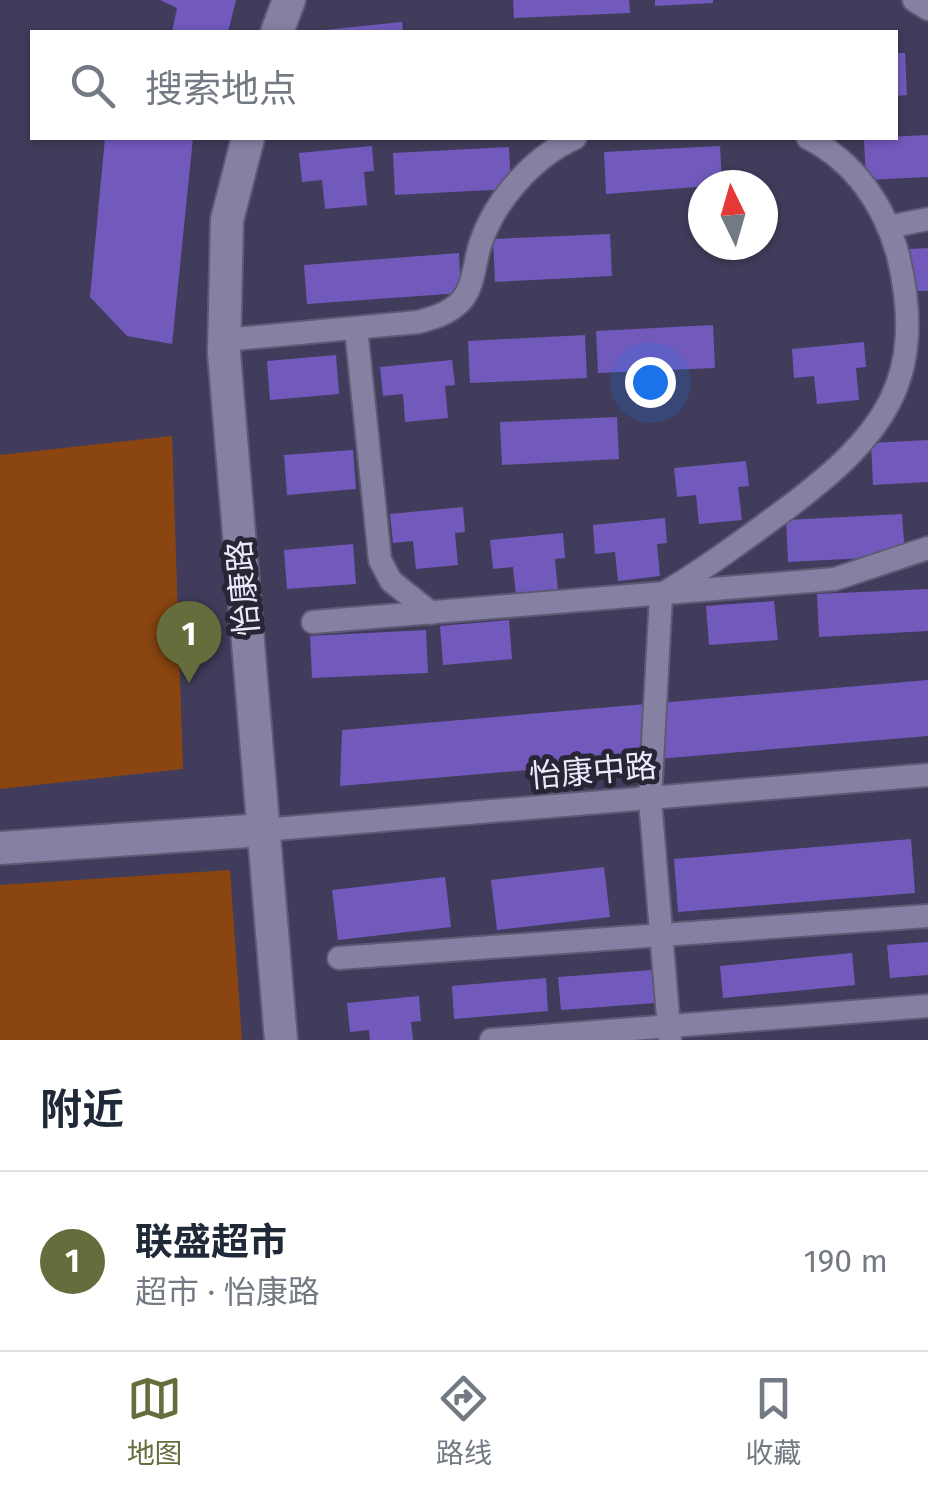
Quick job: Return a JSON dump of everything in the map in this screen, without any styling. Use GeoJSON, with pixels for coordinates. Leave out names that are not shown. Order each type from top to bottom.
{"type":"FeatureCollection","features":[{"type":"Feature","properties":{"kind":"street"},"geometry":{"type":"LineString","coordinates":[[278,30],[289,0]]}},
{"type":"Feature","properties":{"kind":"street"},"geometry":{"type":"LineString","coordinates":[[914,0],[928,9]]}},
{"type":"Feature","properties":{"kind":"street","name":"怡康路"},"geometry":{"type":"LineString","coordinates":[[247,140],[227,220],[224,340],[281,1040]]}},
{"type":"Feature","properties":{"kind":"street"},"geometry":{"type":"LineString","coordinates":[[224,340],[418,322],[458,305],[468,292],[481,241],[502,201],[535,163],[573,140]]}},
{"type":"Feature","properties":{"kind":"street"},"geometry":{"type":"LineString","coordinates":[[661,596],[709,566],[840,468],[890,408],[910,344],[909,298],[879,204],[856,173],[811,140]]}},
{"type":"Feature","properties":{"kind":"street"},"geometry":{"type":"LineString","coordinates":[[888,227],[928,219]]}},
{"type":"Feature","properties":{"kind":"street"},"geometry":{"type":"LineString","coordinates":[[356,328],[380,560],[391,581],[431,613]]}},
{"type":"Feature","properties":{"kind":"street"},"geometry":{"type":"LineString","coordinates":[[313,622],[835,579],[928,548]]}},
{"type":"Feature","properties":{"kind":"street"},"geometry":{"type":"LineString","coordinates":[[661,596],[650,798],[668,1032]]}},
{"type":"Feature","properties":{"kind":"street","name":"怡康中路"},"geometry":{"type":"LineString","coordinates":[[263,830],[928,775]]}},
{"type":"Feature","properties":{"kind":"street"},"geometry":{"type":"LineString","coordinates":[[0,848],[263,830]]}},
{"type":"Feature","properties":{"kind":"street"},"geometry":{"type":"LineString","coordinates":[[340,958],[928,916]]}},
{"type":"Feature","properties":{"kind":"street"},"geometry":{"type":"LineString","coordinates":[[491,1040],[668,1032],[928,1006]]}},
{"type":"Feature","properties":{"kind":"shaded area"},"geometry":{"type":"Polygon","coordinates":[[[172,436],[183,769],[0,789],[0,455],[172,436]]]}},
{"type":"Feature","properties":{"kind":"shaded area"},"geometry":{"type":"Polygon","coordinates":[[[230,870],[242,1040],[0,1040],[0,885],[230,870]]]}},
{"type":"Feature","properties":{"kind":"building"},"geometry":{"type":"Polygon","coordinates":[[[160,0],[236,0],[228,30],[172,30],[177,8],[160,0]]]}},
{"type":"Feature","properties":{"kind":"building"},"geometry":{"type":"Polygon","coordinates":[[[513,0],[629,0],[630,13],[514,18],[513,0]]]}},
{"type":"Feature","properties":{"kind":"building"},"geometry":{"type":"Polygon","coordinates":[[[655,0],[713,0],[713,3],[655,6],[655,0]]]}},
{"type":"Feature","properties":{"kind":"building"},"geometry":{"type":"Polygon","coordinates":[[[402,22],[403,30],[324,30],[402,22]]]}},
{"type":"Feature","properties":{"kind":"building"},"geometry":{"type":"Polygon","coordinates":[[[898,53],[905,53],[907,95],[898,96],[898,53]]]}},
{"type":"Feature","properties":{"kind":"building"},"geometry":{"type":"Polygon","coordinates":[[[928,135],[928,177],[866,180],[864,140],[898,140],[898,136],[928,135]]]}},
{"type":"Feature","properties":{"kind":"building"},"geometry":{"type":"Polygon","coordinates":[[[105,140],[193,140],[172,344],[127,336],[90,297],[105,140]]]}},
{"type":"Feature","properties":{"kind":"building"},"geometry":{"type":"Polygon","coordinates":[[[372,146],[374,171],[364,172],[367,205],[325,209],[322,180],[302,182],[299,153],[372,146]]]}},
{"type":"Feature","properties":{"kind":"building"},"geometry":{"type":"Polygon","coordinates":[[[720,146],[721,170],[688,170],[688,188],[606,194],[604,152],[720,146]]]}},
{"type":"Feature","properties":{"kind":"building"},"geometry":{"type":"Polygon","coordinates":[[[509,147],[511,189],[395,195],[393,153],[509,147]]]}},
{"type":"Feature","properties":{"kind":"building"},"geometry":{"type":"Polygon","coordinates":[[[610,234],[612,276],[495,282],[493,239],[610,234]]]}},
{"type":"Feature","properties":{"kind":"building"},"geometry":{"type":"Polygon","coordinates":[[[928,248],[928,291],[912,291],[910,249],[928,248]]]}},
{"type":"Feature","properties":{"kind":"building"},"geometry":{"type":"Polygon","coordinates":[[[459,253],[461,293],[307,304],[304,265],[459,253]]]}},
{"type":"Feature","properties":{"kind":"building"},"geometry":{"type":"Polygon","coordinates":[[[713,325],[715,368],[598,373],[596,331],[713,325]]]}},
{"type":"Feature","properties":{"kind":"building"},"geometry":{"type":"Polygon","coordinates":[[[585,335],[587,378],[470,383],[468,341],[585,335]]]}},
{"type":"Feature","properties":{"kind":"building"},"geometry":{"type":"Polygon","coordinates":[[[864,342],[866,367],[856,368],[859,400],[817,404],[814,376],[794,378],[792,349],[864,342]]]}},
{"type":"Feature","properties":{"kind":"building"},"geometry":{"type":"Polygon","coordinates":[[[336,355],[339,394],[270,400],[267,361],[336,355]]]}},
{"type":"Feature","properties":{"kind":"building"},"geometry":{"type":"Polygon","coordinates":[[[452,360],[455,385],[445,386],[448,418],[405,422],[403,394],[383,396],[380,367],[452,360]]]}},
{"type":"Feature","properties":{"kind":"building"},"geometry":{"type":"Polygon","coordinates":[[[617,417],[619,459],[502,465],[500,422],[617,417]]]}},
{"type":"Feature","properties":{"kind":"building"},"geometry":{"type":"Polygon","coordinates":[[[928,440],[928,482],[873,485],[871,443],[928,440]]]}},
{"type":"Feature","properties":{"kind":"building"},"geometry":{"type":"Polygon","coordinates":[[[353,450],[356,489],[287,495],[284,455],[353,450]]]}},
{"type":"Feature","properties":{"kind":"building"},"geometry":{"type":"Polygon","coordinates":[[[746,461],[749,486],[738,487],[742,520],[699,524],[696,495],[677,497],[674,468],[746,461]]]}},
{"type":"Feature","properties":{"kind":"building"},"geometry":{"type":"Polygon","coordinates":[[[463,507],[465,532],[455,533],[458,565],[416,569],[413,541],[393,543],[390,514],[463,507]]]}},
{"type":"Feature","properties":{"kind":"building"},"geometry":{"type":"Polygon","coordinates":[[[902,514],[905,556],[788,562],[786,520],[902,514]]]}},
{"type":"Feature","properties":{"kind":"building"},"geometry":{"type":"Polygon","coordinates":[[[665,518],[667,543],[657,544],[660,576],[618,581],[615,552],[595,554],[593,525],[665,518]]]}},
{"type":"Feature","properties":{"kind":"building"},"geometry":{"type":"Polygon","coordinates":[[[563,533],[565,558],[555,559],[558,591],[516,595],[513,567],[493,569],[490,540],[563,533]]]}},
{"type":"Feature","properties":{"kind":"building"},"geometry":{"type":"Polygon","coordinates":[[[353,544],[356,584],[287,589],[284,550],[353,544]]]}},
{"type":"Feature","properties":{"kind":"building"},"geometry":{"type":"Polygon","coordinates":[[[928,589],[928,631],[819,637],[817,594],[928,589]]]}},
{"type":"Feature","properties":{"kind":"building"},"geometry":{"type":"Polygon","coordinates":[[[774,601],[778,640],[709,645],[706,606],[774,601]]]}},
{"type":"Feature","properties":{"kind":"building"},"geometry":{"type":"Polygon","coordinates":[[[509,620],[512,659],[443,665],[440,626],[509,620]]]}},
{"type":"Feature","properties":{"kind":"building"},"geometry":{"type":"Polygon","coordinates":[[[426,630],[428,673],[312,678],[310,636],[426,630]]]}},
{"type":"Feature","properties":{"kind":"building"},"geometry":{"type":"Polygon","coordinates":[[[928,680],[928,736],[340,786],[342,730],[928,680]]]}},
{"type":"Feature","properties":{"kind":"building"},"geometry":{"type":"Polygon","coordinates":[[[911,839],[915,893],[678,912],[674,859],[911,839]]]}},
{"type":"Feature","properties":{"kind":"building"},"geometry":{"type":"Polygon","coordinates":[[[604,867],[610,917],[497,930],[491,880],[604,867]]]}},
{"type":"Feature","properties":{"kind":"building"},"geometry":{"type":"Polygon","coordinates":[[[445,877],[451,927],[338,940],[332,890],[445,877]]]}},
{"type":"Feature","properties":{"kind":"building"},"geometry":{"type":"Polygon","coordinates":[[[928,942],[928,975],[890,978],[887,945],[928,942]]]}},
{"type":"Feature","properties":{"kind":"building"},"geometry":{"type":"Polygon","coordinates":[[[852,953],[855,985],[723,998],[720,966],[852,953]]]}},
{"type":"Feature","properties":{"kind":"building"},"geometry":{"type":"Polygon","coordinates":[[[652,970],[655,1003],[561,1010],[558,977],[652,970]]]}},
{"type":"Feature","properties":{"kind":"building"},"geometry":{"type":"Polygon","coordinates":[[[546,978],[548,1011],[454,1019],[452,986],[546,978]]]}},
{"type":"Feature","properties":{"kind":"building"},"geometry":{"type":"Polygon","coordinates":[[[419,996],[421,1021],[411,1022],[413,1040],[370,1040],[369,1030],[350,1032],[347,1003],[419,996]]]}},
{"type":"Feature","properties":{"kind":"place","name":"联盛超市"},"geometry":{"type":"Point","coordinates":[189,683]}}]}
